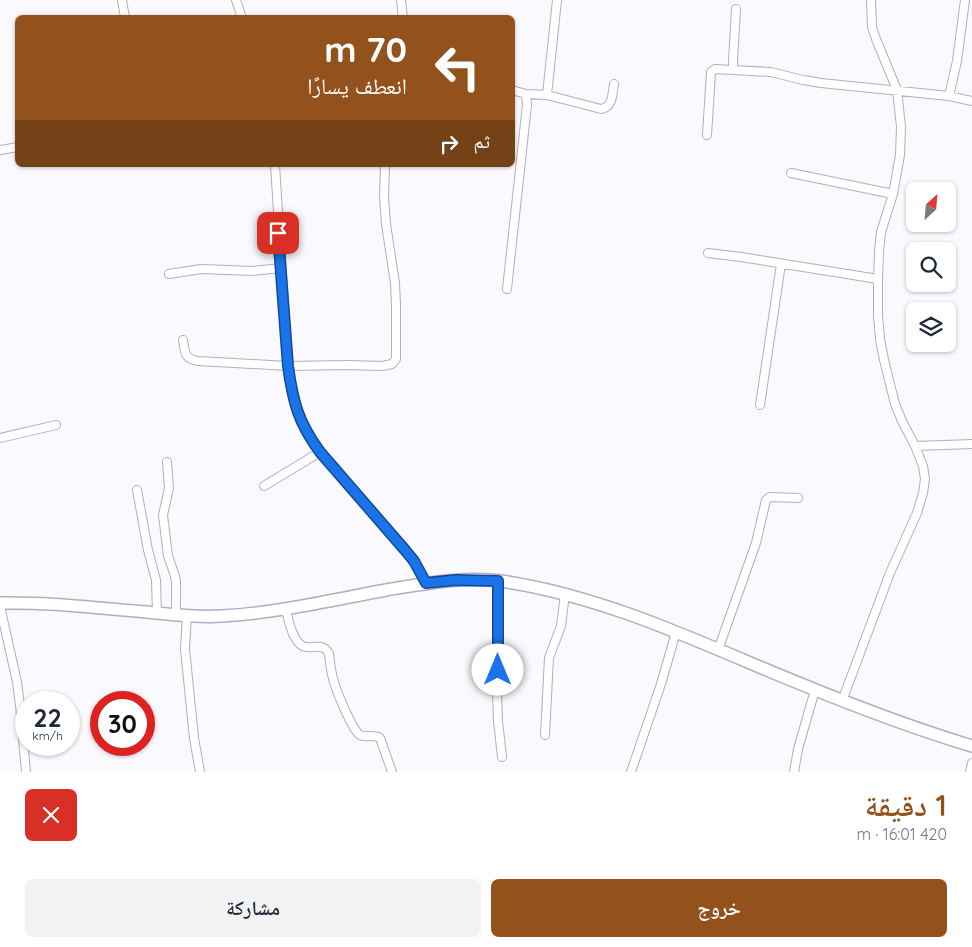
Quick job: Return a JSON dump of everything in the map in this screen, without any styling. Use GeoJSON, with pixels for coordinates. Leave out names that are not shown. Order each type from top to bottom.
{"type":"FeatureCollection","features":[{"type":"Feature","properties":{"kind":"main road"},"geometry":{"type":"LineString","coordinates":[[0,604],[68,604],[182,615],[220,616],[285,608],[426,583],[456,580],[498,581],[592,601],[676,632],[842,701],[928,733],[972,746]]}},
{"type":"Feature","properties":{"kind":"street"},"geometry":{"type":"LineString","coordinates":[[122,0],[124,15]]}},
{"type":"Feature","properties":{"kind":"street"},"geometry":{"type":"LineString","coordinates":[[236,0],[241,15]]}},
{"type":"Feature","properties":{"kind":"street"},"geometry":{"type":"LineString","coordinates":[[401,0],[402,15]]}},
{"type":"Feature","properties":{"kind":"street"},"geometry":{"type":"LineString","coordinates":[[547,95],[557,0]]}},
{"type":"Feature","properties":{"kind":"street"},"geometry":{"type":"LineString","coordinates":[[842,701],[890,573],[917,513],[923,493],[924,479],[923,466],[895,404],[884,360],[878,316],[878,279],[882,232],[893,194],[900,155],[901,127],[897,90],[872,27],[871,0]]}},
{"type":"Feature","properties":{"kind":"street"},"geometry":{"type":"LineString","coordinates":[[949,96],[957,61],[965,0]]}},
{"type":"Feature","properties":{"kind":"street"},"geometry":{"type":"LineString","coordinates":[[733,70],[736,9]]}},
{"type":"Feature","properties":{"kind":"street"},"geometry":{"type":"LineString","coordinates":[[707,135],[711,72],[715,69],[771,72],[821,83],[949,96],[972,101]]}},
{"type":"Feature","properties":{"kind":"street"},"geometry":{"type":"LineString","coordinates":[[515,91],[526,94],[547,95],[601,109],[606,108],[611,102],[614,84]]}},
{"type":"Feature","properties":{"kind":"street"},"geometry":{"type":"LineString","coordinates":[[507,288],[522,152],[526,94]]}},
{"type":"Feature","properties":{"kind":"street"},"geometry":{"type":"LineString","coordinates":[[0,150],[15,148]]}},
{"type":"Feature","properties":{"kind":"street"},"geometry":{"type":"LineString","coordinates":[[274,167],[288,366],[296,410],[310,438],[320,452],[414,561],[426,583]]}},
{"type":"Feature","properties":{"kind":"street"},"geometry":{"type":"LineString","coordinates":[[183,340],[186,354],[192,360],[214,363],[288,366],[388,366],[394,362],[396,354],[395,283],[386,224],[385,167]]}},
{"type":"Feature","properties":{"kind":"street"},"geometry":{"type":"LineString","coordinates":[[792,173],[893,194]]}},
{"type":"Feature","properties":{"kind":"street"},"geometry":{"type":"LineString","coordinates":[[708,253],[878,279]]}},
{"type":"Feature","properties":{"kind":"street"},"geometry":{"type":"LineString","coordinates":[[760,406],[781,264]]}},
{"type":"Feature","properties":{"kind":"street"},"geometry":{"type":"LineString","coordinates":[[169,274],[200,269],[252,271],[281,268]]}},
{"type":"Feature","properties":{"kind":"street"},"geometry":{"type":"LineString","coordinates":[[0,438],[56,425]]}},
{"type":"Feature","properties":{"kind":"street"},"geometry":{"type":"LineString","coordinates":[[915,446],[972,444]]}},
{"type":"Feature","properties":{"kind":"street"},"geometry":{"type":"LineString","coordinates":[[264,486],[320,452]]}},
{"type":"Feature","properties":{"kind":"street"},"geometry":{"type":"LineString","coordinates":[[167,462],[169,488],[163,515],[168,556],[173,569],[182,615],[194,738],[200,772]]}},
{"type":"Feature","properties":{"kind":"street"},"geometry":{"type":"LineString","coordinates":[[137,490],[148,550],[156,580],[157,613]]}},
{"type":"Feature","properties":{"kind":"street"},"geometry":{"type":"LineString","coordinates":[[718,650],[756,543],[766,500],[770,497],[798,498]]}},
{"type":"Feature","properties":{"kind":"street"},"geometry":{"type":"LineString","coordinates":[[498,581],[497,691],[502,757]]}},
{"type":"Feature","properties":{"kind":"street"},"geometry":{"type":"LineString","coordinates":[[545,736],[549,658],[561,626],[565,594]]}},
{"type":"Feature","properties":{"kind":"street"},"geometry":{"type":"LineString","coordinates":[[0,604],[17,682],[26,772]]}},
{"type":"Feature","properties":{"kind":"street"},"geometry":{"type":"LineString","coordinates":[[285,608],[295,636],[300,644],[304,647],[324,648],[327,650],[334,683],[352,724],[361,736],[374,735],[380,738],[392,772]]}},
{"type":"Feature","properties":{"kind":"street"},"geometry":{"type":"LineString","coordinates":[[631,772],[676,632]]}},
{"type":"Feature","properties":{"kind":"street"},"geometry":{"type":"LineString","coordinates":[[794,772],[798,749],[815,690]]}},
{"type":"Feature","properties":{"kind":"street"},"geometry":{"type":"LineString","coordinates":[[970,772],[972,763]]}},
{"type":"Feature","properties":{"kind":"route"},"geometry":{"type":"LineString","coordinates":[[278,233],[288,366],[296,410],[302,424],[320,452],[414,561],[426,583],[456,580],[498,581],[498,670]]}}]}
